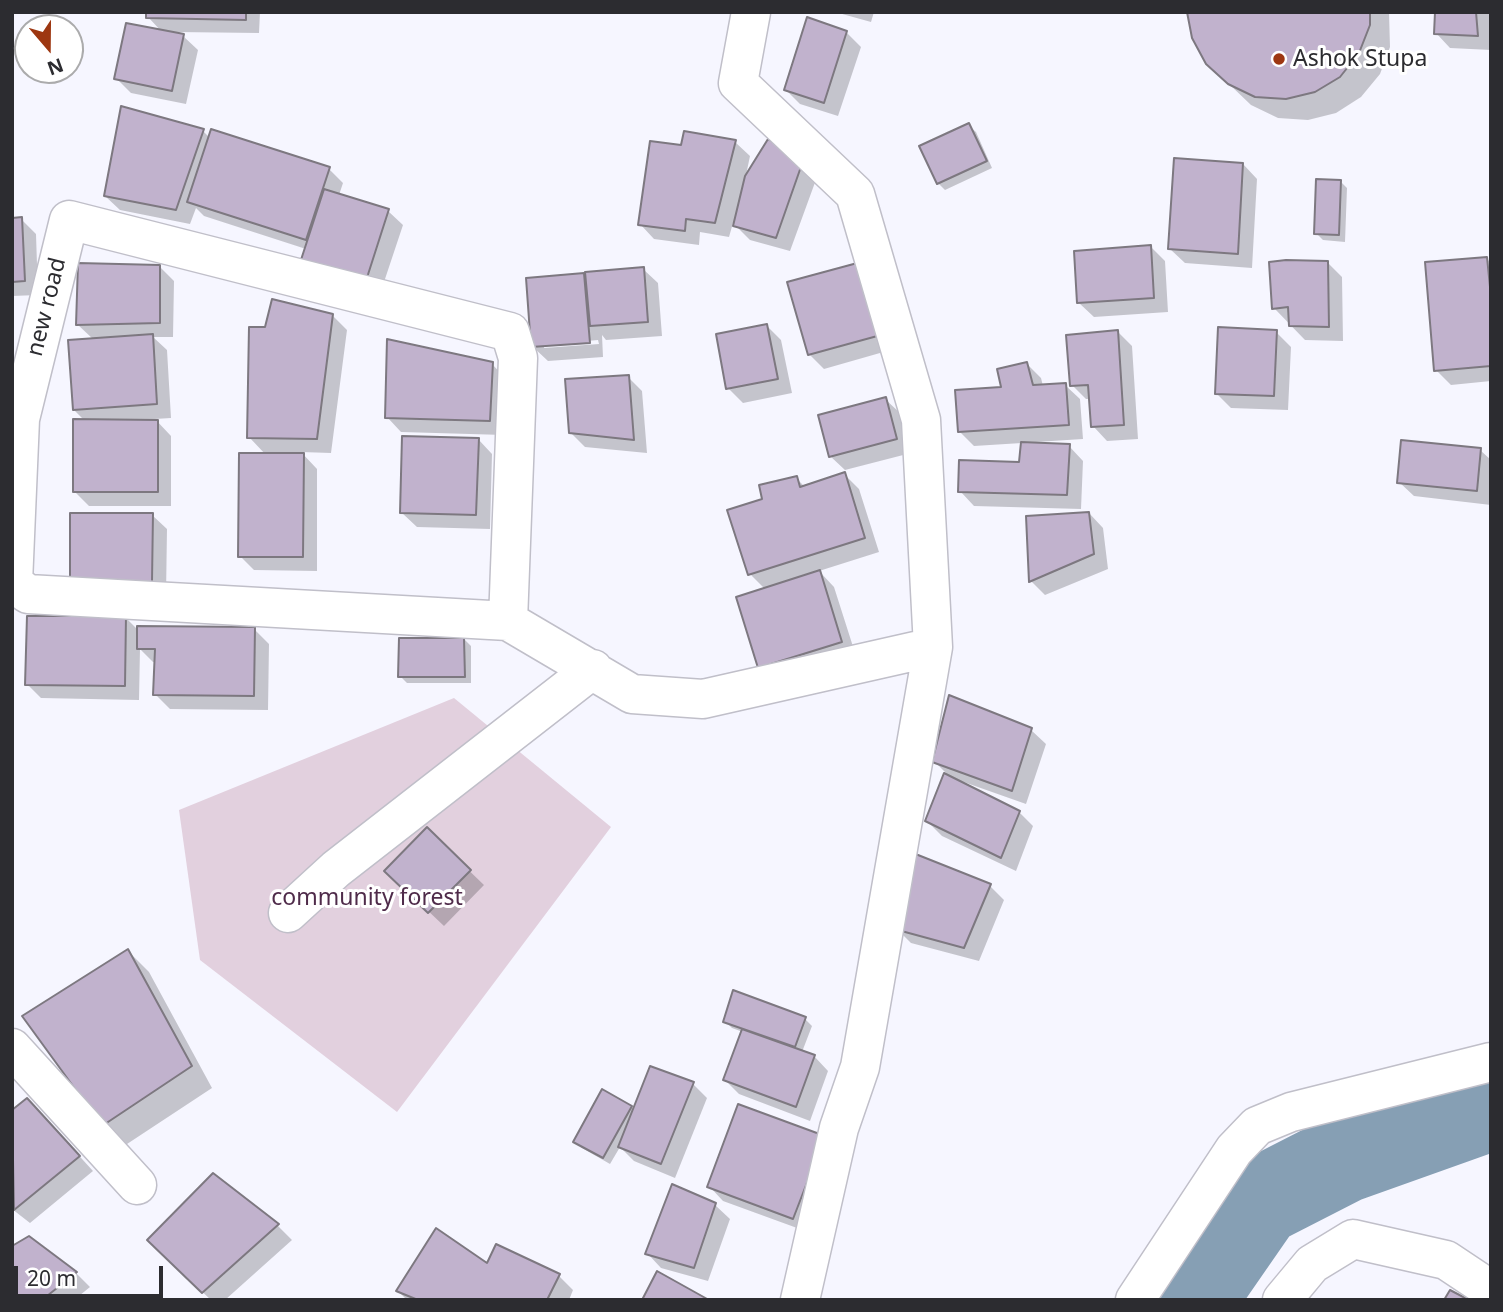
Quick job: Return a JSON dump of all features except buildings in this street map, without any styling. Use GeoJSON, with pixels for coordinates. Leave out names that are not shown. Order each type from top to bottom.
{"type":"FeatureCollection","features":[{"type":"Feature","properties":{"kind":"street"},"geometry":{"type":"LineString","coordinates":[[751,12],[738,83],[855,194],[921,420],[933,647],[860,1067],[839,1128],[800,1300]]}},
{"type":"Feature","properties":{"kind":"street","name":"new road"},"geometry":{"type":"LineString","coordinates":[[69,220],[510,332],[518,358],[508,621],[28,594],[13,583],[16,419],[69,220]]}},
{"type":"Feature","properties":{"kind":"street"},"geometry":{"type":"LineString","coordinates":[[508,621],[632,694],[703,699],[933,647]]}},
{"type":"Feature","properties":{"kind":"street"},"geometry":{"type":"LineString","coordinates":[[288,913],[336,869],[593,669]]}},
{"type":"Feature","properties":{"kind":"street"},"geometry":{"type":"LineString","coordinates":[[12,1048],[137,1185]]}},
{"type":"Feature","properties":{"kind":"street"},"geometry":{"type":"LineString","coordinates":[[1135,1300],[1234,1150],[1257,1126],[1291,1112],[1491,1062]]}},
{"type":"Feature","properties":{"kind":"street"},"geometry":{"type":"LineString","coordinates":[[1283,1297],[1312,1264],[1353,1239],[1446,1260],[1491,1290]]}},
{"type":"Feature","properties":{"kind":"green space","name":"community forest"},"geometry":{"type":"Polygon","coordinates":[[[454,698],[611,827],[397,1112],[200,960],[179,810],[454,698]]]}},
{"type":"Feature","properties":{"kind":"waterway"},"geometry":{"type":"LineString","coordinates":[[1191,1300],[1259,1202],[1345,1158],[1491,1106]]}},
{"type":"Feature","properties":{"kind":"place","name":"Ashok Stupa"},"geometry":{"type":"Point","coordinates":[1279,59]}}]}
